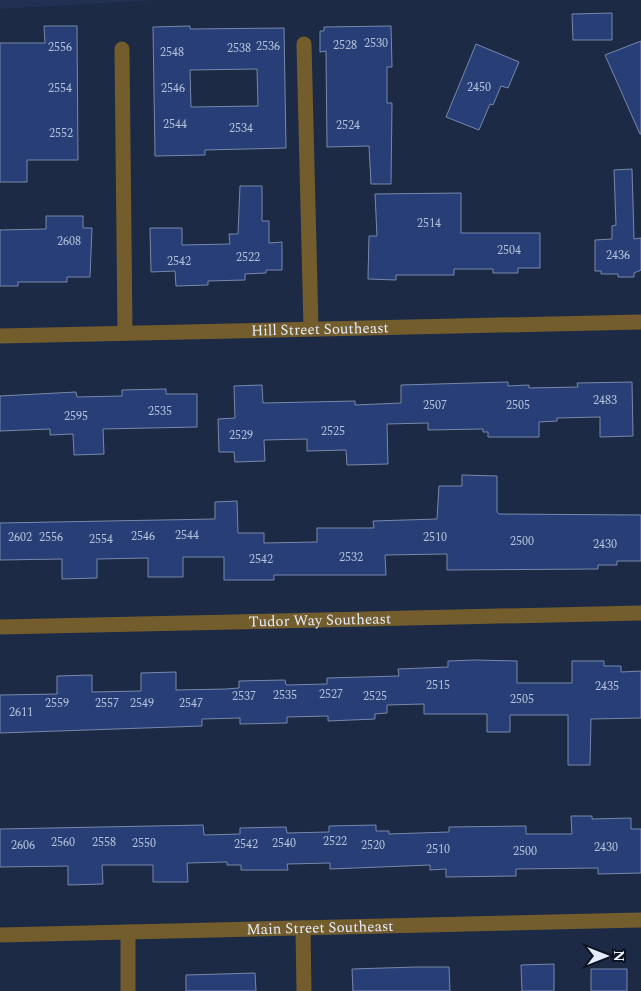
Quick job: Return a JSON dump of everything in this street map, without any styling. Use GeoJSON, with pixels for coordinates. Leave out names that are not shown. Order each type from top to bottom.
{"type":"FeatureCollection","features":[{"type":"Feature","properties":{"kind":"street"},"geometry":{"type":"LineString","coordinates":[[304,44],[311,328]]}},
{"type":"Feature","properties":{"kind":"street"},"geometry":{"type":"LineString","coordinates":[[122,49],[125,332]]}},
{"type":"Feature","properties":{"kind":"street","name":"Hill Street Southeast"},"geometry":{"type":"LineString","coordinates":[[0,336],[641,322]]}},
{"type":"Feature","properties":{"kind":"street","name":"Tudor Way Southeast"},"geometry":{"type":"LineString","coordinates":[[0,628],[641,613]]}},
{"type":"Feature","properties":{"kind":"street","name":"Main Street Southeast"},"geometry":{"type":"LineString","coordinates":[[0,935],[641,920]]}},
{"type":"Feature","properties":{"kind":"street"},"geometry":{"type":"LineString","coordinates":[[303,928],[304,991]]}},
{"type":"Feature","properties":{"kind":"street"},"geometry":{"type":"LineString","coordinates":[[128,932],[128,991]]}},
{"type":"Feature","properties":{"kind":"shaded area"},"geometry":{"type":"Polygon","coordinates":[[[0,0],[157,0],[0,9],[0,0]]]}},
{"type":"Feature","properties":{"kind":"building"},"geometry":{"type":"Polygon","coordinates":[[[612,13],[612,40],[573,40],[572,14],[612,13]]]}},
{"type":"Feature","properties":{"kind":"building"},"geometry":{"type":"Polygon","coordinates":[[[44,26],[77,26],[78,160],[27,160],[27,182],[0,182],[0,43],[45,43],[44,26]]]}},
{"type":"Feature","properties":{"kind":"building"},"geometry":{"type":"Polygon","coordinates":[[[190,26],[190,29],[284,28],[286,148],[205,150],[205,155],[155,156],[153,27],[190,26]],[[257,69],[190,70],[191,107],[258,106],[257,69]]]}},
{"type":"Feature","properties":{"kind":"building"},"geometry":{"type":"Polygon","coordinates":[[[391,26],[392,67],[387,67],[387,103],[392,103],[391,184],[371,184],[369,146],[327,147],[326,51],[320,52],[320,31],[324,31],[324,27],[391,26]]]}},
{"type":"Feature","properties":{"kind":"building"},"geometry":{"type":"Polygon","coordinates":[[[641,41],[641,134],[640,134],[605,55],[641,41]]]}},
{"type":"Feature","properties":{"kind":"building"},"geometry":{"type":"Polygon","coordinates":[[[476,44],[519,62],[508,88],[501,86],[493,105],[490,104],[479,130],[446,117],[476,44]]]}},
{"type":"Feature","properties":{"kind":"building"},"geometry":{"type":"Polygon","coordinates":[[[632,169],[634,239],[641,238],[641,270],[634,273],[634,277],[618,277],[618,274],[601,274],[601,271],[595,271],[595,240],[612,239],[612,226],[616,225],[614,170],[632,169]]]}},
{"type":"Feature","properties":{"kind":"building"},"geometry":{"type":"Polygon","coordinates":[[[240,186],[262,186],[262,221],[269,221],[269,243],[282,242],[282,270],[266,270],[266,273],[245,274],[245,280],[208,281],[208,285],[176,286],[175,271],[151,272],[150,228],[182,228],[182,245],[230,244],[229,234],[238,234],[240,186]]]}},
{"type":"Feature","properties":{"kind":"building"},"geometry":{"type":"Polygon","coordinates":[[[461,193],[461,233],[540,233],[540,268],[518,268],[518,273],[493,273],[493,269],[454,269],[454,275],[396,275],[396,280],[368,279],[369,236],[377,236],[375,194],[461,193]]]}},
{"type":"Feature","properties":{"kind":"building"},"geometry":{"type":"Polygon","coordinates":[[[46,216],[83,216],[83,228],[92,228],[90,277],[67,277],[67,282],[18,282],[18,286],[0,286],[0,230],[46,229],[46,216]]]}},
{"type":"Feature","properties":{"kind":"building"},"geometry":{"type":"Polygon","coordinates":[[[508,382],[508,386],[529,385],[529,388],[578,387],[577,383],[632,382],[633,436],[600,437],[600,417],[557,418],[557,421],[539,422],[539,437],[488,437],[488,432],[483,432],[483,429],[428,430],[428,423],[387,424],[388,464],[347,465],[346,450],[307,451],[307,439],[264,440],[265,461],[235,462],[234,452],[219,452],[218,419],[235,418],[234,386],[262,385],[263,403],[355,401],[355,405],[401,403],[401,385],[508,382]]]}},
{"type":"Feature","properties":{"kind":"building"},"geometry":{"type":"Polygon","coordinates":[[[166,389],[166,394],[197,394],[197,427],[103,429],[104,454],[74,455],[73,434],[50,435],[50,429],[0,431],[0,396],[76,392],[77,397],[122,396],[122,390],[166,389]]]}},
{"type":"Feature","properties":{"kind":"building"},"geometry":{"type":"Polygon","coordinates":[[[462,475],[497,476],[497,512],[499,514],[641,515],[641,561],[617,561],[617,565],[598,565],[598,569],[447,570],[447,554],[385,555],[386,575],[274,575],[274,580],[224,580],[224,557],[183,557],[183,577],[148,577],[148,558],[97,559],[97,578],[62,579],[62,559],[0,560],[0,523],[215,519],[215,502],[237,501],[238,533],[264,533],[264,543],[317,542],[317,528],[374,528],[373,521],[437,519],[439,486],[462,486],[462,475]]]}},
{"type":"Feature","properties":{"kind":"building"},"geometry":{"type":"Polygon","coordinates":[[[448,661],[517,661],[517,683],[572,683],[572,661],[604,661],[604,666],[621,666],[621,672],[641,671],[641,718],[591,719],[590,765],[568,765],[568,715],[510,715],[510,732],[487,732],[487,714],[424,714],[424,704],[387,705],[387,713],[375,714],[375,719],[328,721],[328,716],[287,717],[287,723],[240,724],[240,718],[202,719],[202,726],[0,733],[0,695],[57,694],[57,676],[92,675],[92,692],[141,691],[141,673],[176,672],[176,690],[226,689],[239,688],[239,681],[285,680],[286,685],[327,684],[327,678],[399,676],[398,669],[448,667],[448,661]]]}},
{"type":"Feature","properties":{"kind":"building"},"geometry":{"type":"Polygon","coordinates":[[[571,816],[592,816],[592,819],[631,818],[631,829],[641,829],[641,873],[598,874],[598,868],[516,869],[516,876],[446,877],[446,869],[430,870],[430,865],[330,869],[330,863],[287,864],[288,870],[241,870],[241,865],[227,865],[227,862],[187,863],[188,882],[153,882],[153,865],[102,865],[103,884],[68,885],[68,866],[0,867],[0,829],[203,825],[204,835],[240,834],[240,828],[286,827],[287,833],[329,832],[329,826],[376,825],[376,831],[389,831],[389,834],[449,832],[449,827],[526,826],[526,834],[572,834],[571,816]]]}},
{"type":"Feature","properties":{"kind":"building"},"geometry":{"type":"Polygon","coordinates":[[[554,964],[554,991],[522,991],[521,965],[554,964]]]}},
{"type":"Feature","properties":{"kind":"building"},"geometry":{"type":"Polygon","coordinates":[[[449,967],[450,991],[353,991],[352,969],[449,967]]]}},
{"type":"Feature","properties":{"kind":"building"},"geometry":{"type":"Polygon","coordinates":[[[591,969],[627,969],[627,991],[591,991],[591,969]]]}},
{"type":"Feature","properties":{"kind":"building"},"geometry":{"type":"Polygon","coordinates":[[[255,973],[256,991],[186,991],[186,975],[255,973]]]}}]}
